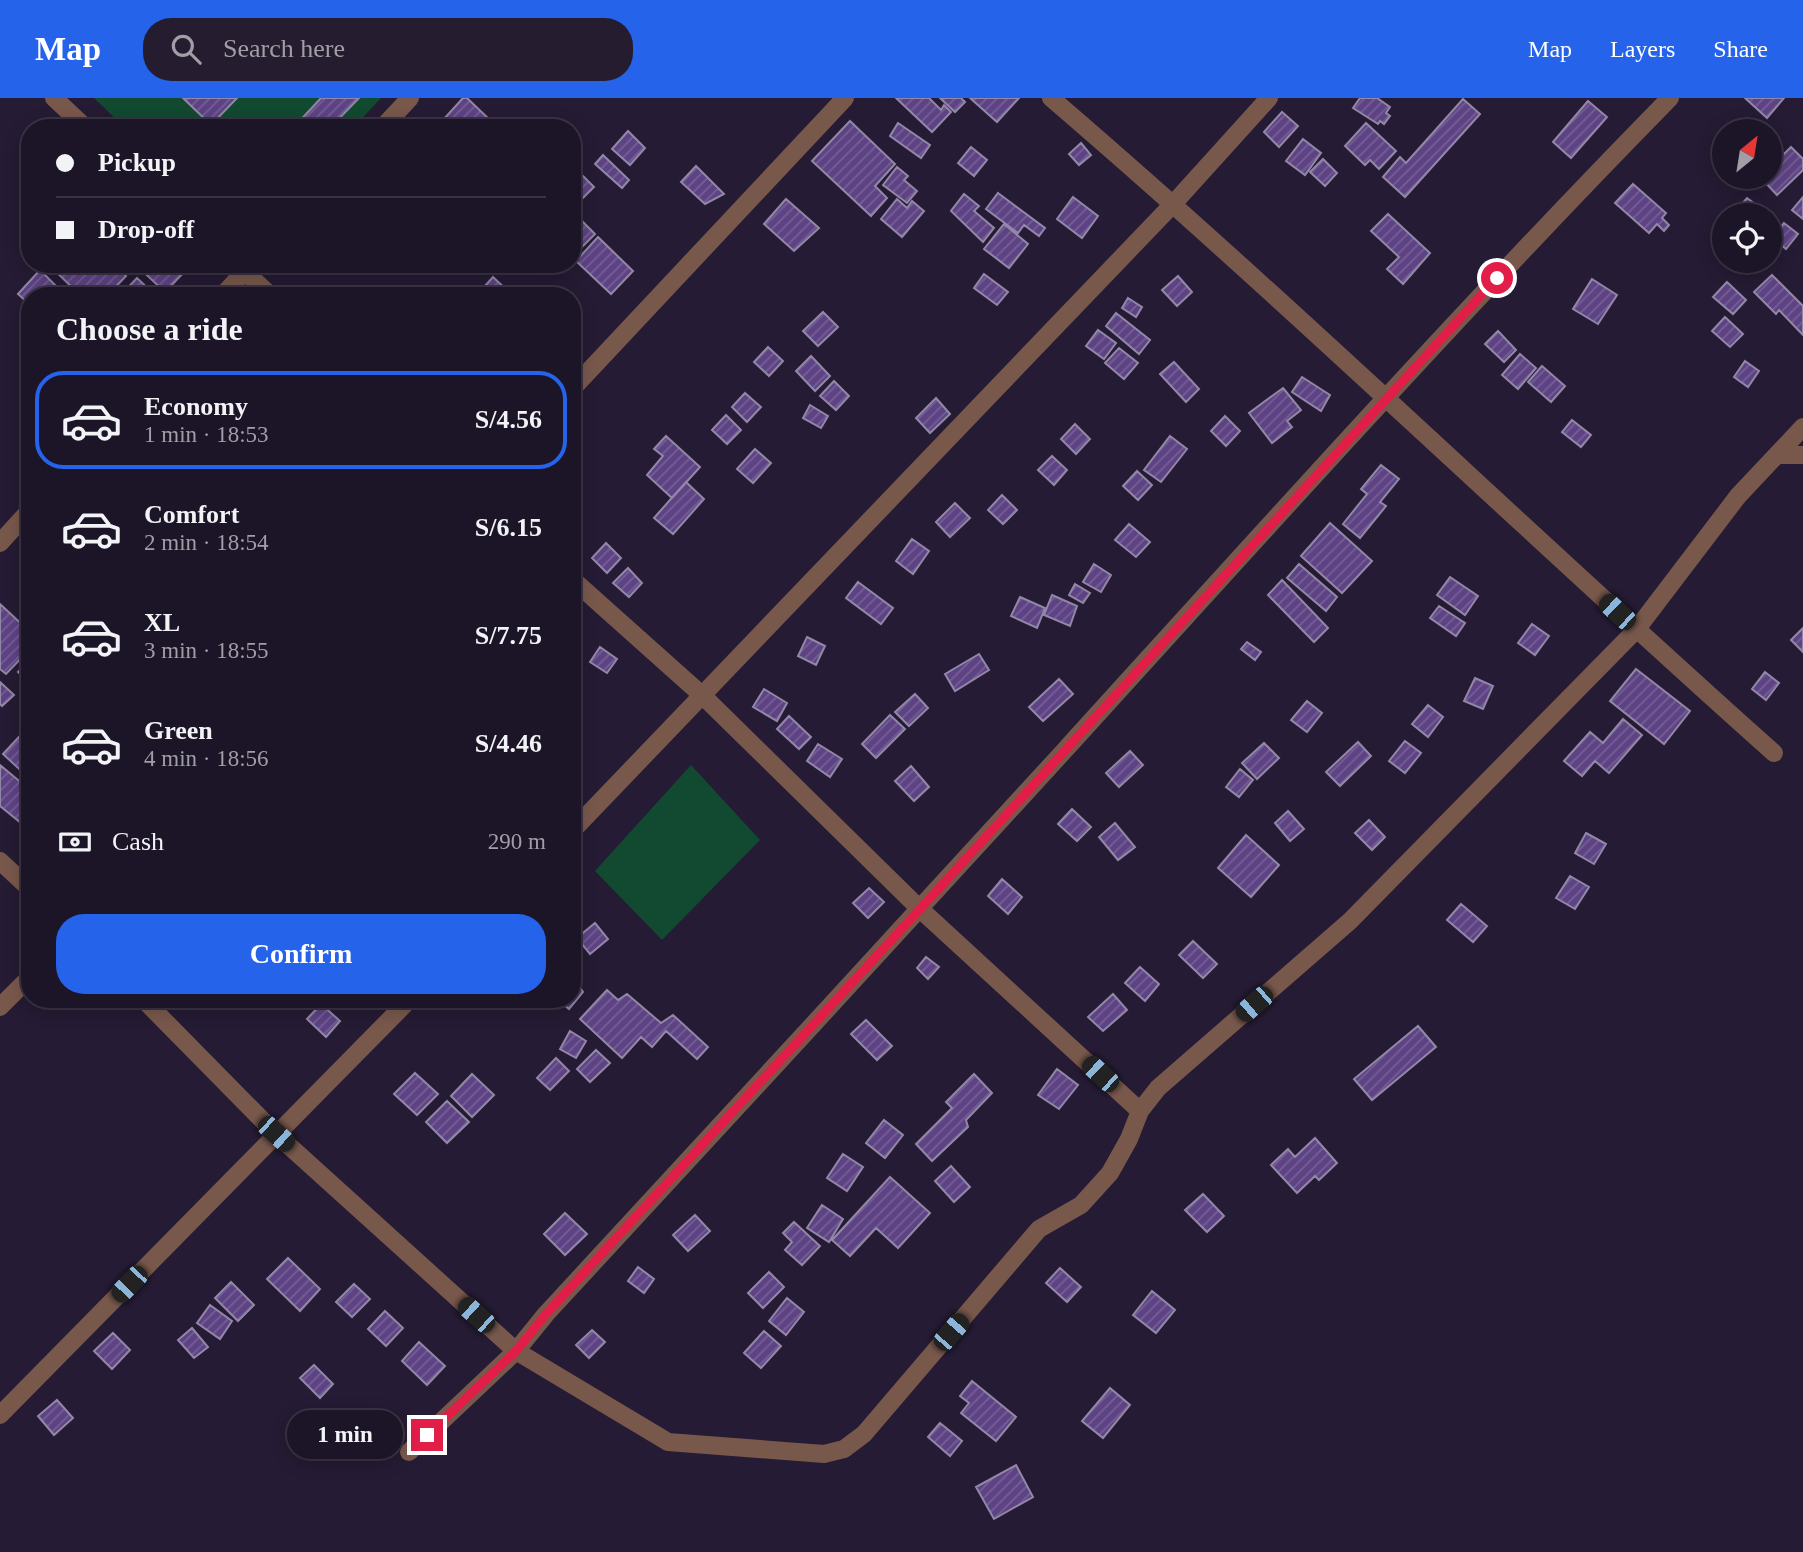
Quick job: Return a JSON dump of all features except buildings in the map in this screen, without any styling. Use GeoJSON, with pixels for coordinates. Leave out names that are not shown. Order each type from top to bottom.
{"type":"FeatureCollection","features":[{"type":"Feature","properties":{"kind":"street"},"geometry":{"type":"LineString","coordinates":[[54,98],[76,119]]}},
{"type":"Feature","properties":{"kind":"street"},"geometry":{"type":"LineString","coordinates":[[390,119],[410,98]]}},
{"type":"Feature","properties":{"kind":"street"},"geometry":{"type":"LineString","coordinates":[[581,379],[845,98]]}},
{"type":"Feature","properties":{"kind":"street"},"geometry":{"type":"LineString","coordinates":[[1051,98],[1174,203],[1387,396],[1636,630],[1774,753]]}},
{"type":"Feature","properties":{"kind":"street"},"geometry":{"type":"LineString","coordinates":[[581,822],[1174,203],[1269,98]]}},
{"type":"Feature","properties":{"kind":"street"},"geometry":{"type":"LineString","coordinates":[[409,1452],[516,1351],[546,1314],[920,909],[1387,396],[1570,200],[1670,98]]}},
{"type":"Feature","properties":{"kind":"street"},"geometry":{"type":"LineString","coordinates":[[250,273],[263,287]]}},
{"type":"Feature","properties":{"kind":"street"},"geometry":{"type":"LineString","coordinates":[[152,1008],[276,1134],[516,1351],[668,1442],[824,1454],[844,1449],[864,1434],[1039,1229],[1081,1205],[1102,1181],[1129,1139],[1140,1111],[1158,1088],[1350,921],[1636,630],[1738,496],[1803,427]]}},
{"type":"Feature","properties":{"kind":"street"},"geometry":{"type":"LineString","coordinates":[[1777,455],[1803,455]]}},
{"type":"Feature","properties":{"kind":"street"},"geometry":{"type":"LineString","coordinates":[[0,543],[21,520]]}},
{"type":"Feature","properties":{"kind":"street"},"geometry":{"type":"LineString","coordinates":[[581,587],[703,696],[920,909],[1140,1111]]}},
{"type":"Feature","properties":{"kind":"street"},"geometry":{"type":"LineString","coordinates":[[0,861],[21,881]]}},
{"type":"Feature","properties":{"kind":"street"},"geometry":{"type":"LineString","coordinates":[[0,1007],[21,986]]}},
{"type":"Feature","properties":{"kind":"street"},"geometry":{"type":"LineString","coordinates":[[0,1415],[401,1008]]}},
{"type":"Feature","properties":{"kind":"green space"},"geometry":{"type":"Polygon","coordinates":[[[94,98],[381,98],[361,119],[116,119],[94,98]]]}},
{"type":"Feature","properties":{"kind":"green space"},"geometry":{"type":"Polygon","coordinates":[[[691,765],[760,840],[662,940],[595,871],[691,765]]]}},
{"type":"Feature","properties":{"kind":"route"},"geometry":{"type":"LineString","coordinates":[[427,1435],[516,1351],[546,1314],[1497,278]]}}]}
